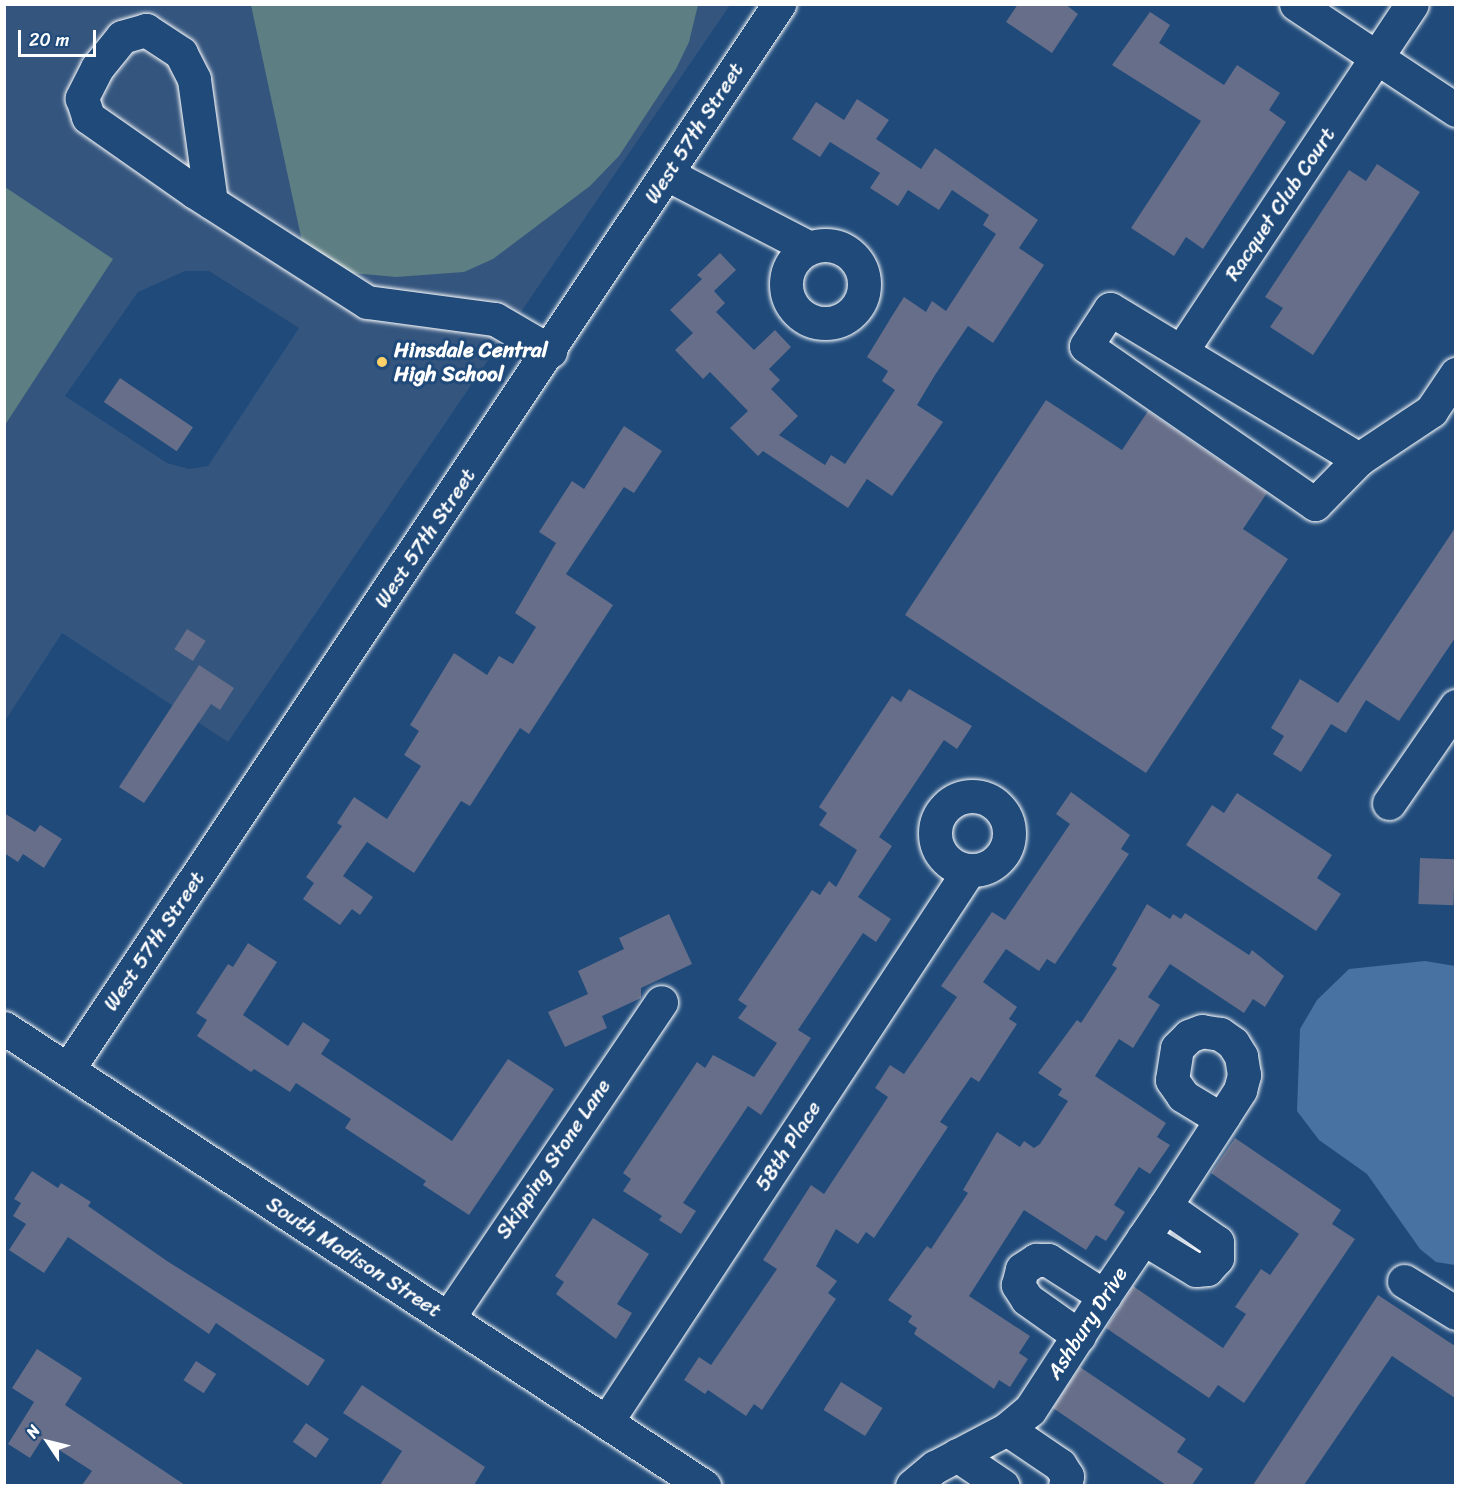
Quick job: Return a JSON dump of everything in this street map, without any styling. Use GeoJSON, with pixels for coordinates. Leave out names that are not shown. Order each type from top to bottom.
{"type":"FeatureCollection","features":[{"type":"Feature","properties":{"kind":"street","name":"West 57th Street"},"geometry":{"type":"LineString","coordinates":[[68,1069],[550,351],[779,4]]}},
{"type":"Feature","properties":{"kind":"street"},"geometry":{"type":"LineString","coordinates":[[1296,4],[1455,110]]}},
{"type":"Feature","properties":{"kind":"street","name":"Racquet Club Court"},"geometry":{"type":"LineString","coordinates":[[1182,350],[1412,4]]}},
{"type":"Feature","properties":{"kind":"street"},"geometry":{"type":"LineString","coordinates":[[212,202],[194,79],[181,53],[146,30],[122,37],[97,68],[82,98],[88,117],[212,202],[368,302],[495,319],[550,351]]}},
{"type":"Feature","properties":{"kind":"street"},"geometry":{"type":"LineString","coordinates":[[667,174],[808,247]]}},
{"type":"Feature","properties":{"kind":"street"},"geometry":{"type":"LineString","coordinates":[[1359,459],[1182,350],[1110,309],[1086,346],[1315,504],[1359,459],[1431,411],[1455,374]]}},
{"type":"Feature","properties":{"kind":"street"},"geometry":{"type":"LineString","coordinates":[[1389,803],[1455,706]]}},
{"type":"Feature","properties":{"kind":"street","name":"58th Place"},"geometry":{"type":"LineString","coordinates":[[607,1422],[969,870]]}},
{"type":"Feature","properties":{"kind":"street","name":"Skipping Stone Lane"},"geometry":{"type":"LineString","coordinates":[[448,1318],[661,1002]]}},
{"type":"Feature","properties":{"kind":"street","name":"South Madison Street"},"geometry":{"type":"LineString","coordinates":[[4,1028],[704,1485]]}},
{"type":"Feature","properties":{"kind":"street","name":"Ashbury Drive"},"geometry":{"type":"LineString","coordinates":[[912,1485],[957,1455],[1007,1429],[1030,1410],[1221,1119]]}},
{"type":"Feature","properties":{"kind":"street"},"geometry":{"type":"LineString","coordinates":[[1143,1238],[1196,1270],[1207,1269],[1216,1258],[1217,1242],[1164,1206]]}},
{"type":"Feature","properties":{"kind":"street"},"geometry":{"type":"LineString","coordinates":[[1079,1336],[1027,1299],[1018,1285],[1022,1269],[1036,1260],[1048,1260],[1104,1296]]}},
{"type":"Feature","properties":{"kind":"street"},"geometry":{"type":"LineString","coordinates":[[1404,1281],[1455,1313]]}},
{"type":"Feature","properties":{"kind":"street"},"geometry":{"type":"LineString","coordinates":[[1007,1429],[1060,1466],[1066,1476],[1065,1485]]}},
{"type":"Feature","properties":{"kind":"street"},"geometry":{"type":"LineString","coordinates":[[957,1455],[1004,1485]]}},
{"type":"Feature","properties":{"kind":"shaded area","name":"Hinsdale Central High School"},"geometry":{"type":"Polygon","coordinates":[[[5,5],[730,5],[228,742],[62,633],[5,721],[5,5]],[[185,271],[138,292],[65,396],[167,463],[189,469],[208,466],[299,328],[209,271],[185,271]]]}},
{"type":"Feature","properties":{"kind":"shaded area"},"geometry":{"type":"Polygon","coordinates":[[[1425,961],[1455,966],[1455,1265],[1436,1262],[1420,1249],[1367,1174],[1319,1140],[1297,1111],[1300,1029],[1317,1000],[1349,969],[1425,961]]]}},
{"type":"Feature","properties":{"kind":"green space"},"geometry":{"type":"Polygon","coordinates":[[[251,5],[698,5],[689,42],[676,69],[619,156],[590,186],[493,259],[464,272],[396,277],[308,269],[251,5]]]}},
{"type":"Feature","properties":{"kind":"green space"},"geometry":{"type":"Polygon","coordinates":[[[5,187],[113,259],[5,425],[5,187]]]}},
{"type":"Feature","properties":{"kind":"building"},"geometry":{"type":"Polygon","coordinates":[[[1018,4],[1065,4],[1078,14],[1052,53],[1006,22],[1018,4]]]}},
{"type":"Feature","properties":{"kind":"building"},"geometry":{"type":"Polygon","coordinates":[[[1150,12],[1170,25],[1159,43],[1224,85],[1237,65],[1280,93],[1269,110],[1286,122],[1203,249],[1186,237],[1174,256],[1131,228],[1201,121],[1112,65],[1150,12]]]}},
{"type":"Feature","properties":{"kind":"building"},"geometry":{"type":"Polygon","coordinates":[[[857,99],[889,120],[876,139],[921,169],[935,148],[1038,220],[1019,248],[1044,265],[993,343],[968,326],[935,375],[917,405],[943,422],[892,496],[867,479],[848,508],[763,451],[758,456],[730,428],[748,411],[710,372],[703,379],[675,350],[693,333],[670,310],[702,279],[697,275],[720,253],[736,270],[714,291],[725,303],[716,312],[754,350],[775,330],[791,347],[769,369],[780,380],[771,389],[798,416],[779,435],[825,465],[831,455],[845,464],[895,390],[882,381],[888,371],[867,357],[904,297],[926,312],[932,301],[946,311],[996,234],[983,225],[989,215],[952,190],[939,210],[908,190],[898,206],[870,188],[880,173],[830,142],[820,157],[792,139],[816,102],[844,120],[857,99]]]}},
{"type":"Feature","properties":{"kind":"building"},"geometry":{"type":"Polygon","coordinates":[[[1377,164],[1420,192],[1313,355],[1270,327],[1283,308],[1265,297],[1349,170],[1366,181],[1377,164]]]}},
{"type":"Feature","properties":{"kind":"building"},"geometry":{"type":"Polygon","coordinates":[[[120,378],[193,427],[177,451],[104,402],[120,378]]]}},
{"type":"Feature","properties":{"kind":"building"},"geometry":{"type":"Polygon","coordinates":[[[1046,400],[1122,450],[1148,411],[1267,493],[1243,529],[1288,559],[1146,773],[905,615],[1046,400]]]}},
{"type":"Feature","properties":{"kind":"building"},"geometry":{"type":"Polygon","coordinates":[[[624,426],[662,451],[634,493],[624,487],[566,574],[613,605],[529,734],[520,728],[470,806],[461,801],[414,873],[367,842],[343,876],[373,897],[360,915],[352,909],[340,925],[303,899],[314,883],[306,877],[342,826],[337,823],[354,797],[387,819],[421,766],[404,755],[419,731],[410,725],[454,653],[487,675],[499,656],[513,664],[536,627],[515,613],[556,543],[539,532],[572,481],[584,489],[624,426]]]}},
{"type":"Feature","properties":{"kind":"building"},"geometry":{"type":"Polygon","coordinates":[[[1455,528],[1455,638],[1399,721],[1366,700],[1346,733],[1331,724],[1301,772],[1273,754],[1284,736],[1271,728],[1300,679],[1338,703],[1455,528]]]}},
{"type":"Feature","properties":{"kind":"building"},"geometry":{"type":"Polygon","coordinates":[[[187,629],[206,641],[193,661],[174,649],[187,629]]]}},
{"type":"Feature","properties":{"kind":"building"},"geometry":{"type":"Polygon","coordinates":[[[199,665],[234,688],[220,710],[211,704],[144,803],[119,787],[199,665]]]}},
{"type":"Feature","properties":{"kind":"building"},"geometry":{"type":"Polygon","coordinates":[[[909,689],[972,726],[957,749],[944,740],[879,837],[892,846],[858,897],[891,919],[876,942],[863,933],[798,1030],[811,1038],[761,1115],[748,1106],[683,1203],[696,1211],[681,1234],[659,1220],[662,1216],[623,1191],[631,1179],[623,1173],[697,1062],[705,1068],[713,1055],[754,1077],[777,1043],[738,1018],[747,1006],[738,1000],[812,890],[820,895],[829,881],[836,887],[857,850],[819,825],[827,813],[819,807],[892,696],[901,702],[909,689]]]}},
{"type":"Feature","properties":{"kind":"building"},"geometry":{"type":"Polygon","coordinates":[[[1071,792],[1130,835],[1121,849],[1129,854],[1055,964],[1047,959],[1039,971],[1006,949],[983,982],[1017,1007],[1009,1019],[1017,1024],[979,1082],[971,1077],[940,1122],[948,1127],[874,1238],[866,1232],[858,1244],[836,1229],[816,1266],[837,1281],[828,1293],[836,1299],[762,1410],[754,1404],[746,1416],[708,1390],[705,1394],[684,1380],[699,1357],[711,1365],[777,1269],[763,1260],[811,1185],[824,1194],[888,1097],[875,1088],[890,1065],[904,1074],[957,997],[941,986],[992,912],[1005,920],[1070,824],[1056,814],[1071,792]]]}},
{"type":"Feature","properties":{"kind":"building"},"geometry":{"type":"Polygon","coordinates":[[[1237,793],[1332,855],[1317,878],[1341,894],[1316,931],[1186,845],[1212,805],[1224,813],[1237,793]]]}},
{"type":"Feature","properties":{"kind":"building"},"geometry":{"type":"Polygon","coordinates":[[[4,813],[35,832],[40,825],[62,839],[44,868],[23,854],[18,862],[4,853],[4,813]]]}},
{"type":"Feature","properties":{"kind":"building"},"geometry":{"type":"Polygon","coordinates":[[[1420,858],[1455,859],[1453,905],[1418,904],[1420,858]]]}},
{"type":"Feature","properties":{"kind":"building"},"geometry":{"type":"Polygon","coordinates":[[[1147,904],[1170,919],[1173,914],[1181,919],[1185,913],[1249,955],[1252,950],[1284,976],[1265,1007],[1253,999],[1244,1013],[1170,964],[1148,997],[1160,1005],[1133,1048],[1119,1039],[1095,1076],[1166,1123],[1157,1137],[1170,1145],[1150,1174],[1139,1167],[1114,1205],[1125,1212],[1106,1241],[1096,1235],[1086,1250],[1024,1210],[969,1296],[1030,1336],[1019,1353],[1028,1359],[1010,1387],[999,1380],[994,1389],[914,1334],[917,1328],[908,1322],[912,1316],[888,1300],[927,1246],[931,1249],[968,1193],[963,1190],[997,1132],[1020,1147],[1024,1141],[1034,1148],[1040,1144],[1068,1101],[1058,1095],[1062,1089],[1038,1073],[1077,1020],[1081,1023],[1117,968],[1112,965],[1147,904]]]}},
{"type":"Feature","properties":{"kind":"building"},"geometry":{"type":"Polygon","coordinates":[[[669,914],[692,964],[641,988],[641,998],[602,1016],[607,1028],[565,1047],[548,1012],[588,994],[578,971],[624,949],[619,938],[669,914]]]}},
{"type":"Feature","properties":{"kind":"building"},"geometry":{"type":"Polygon","coordinates":[[[248,943],[277,962],[243,1015],[288,1046],[303,1022],[330,1040],[321,1054],[452,1141],[508,1059],[554,1089],[469,1215],[423,1185],[426,1181],[345,1128],[351,1119],[296,1083],[290,1092],[254,1069],[251,1072],[197,1036],[207,1020],[196,1013],[228,964],[233,967],[248,943]]]}},
{"type":"Feature","properties":{"kind":"building"},"geometry":{"type":"Polygon","coordinates":[[[1235,1138],[1341,1210],[1332,1224],[1355,1239],[1244,1403],[1218,1385],[1209,1398],[1106,1328],[1133,1286],[1223,1348],[1246,1314],[1235,1307],[1261,1269],[1270,1275],[1299,1234],[1211,1173],[1235,1138]]]}},
{"type":"Feature","properties":{"kind":"building"},"geometry":{"type":"Polygon","coordinates":[[[32,1171],[58,1188],[61,1183],[91,1202],[88,1206],[167,1261],[325,1360],[308,1386],[216,1323],[209,1334],[68,1237],[44,1273],[9,1250],[26,1224],[13,1216],[21,1203],[14,1199],[32,1171]]]}},
{"type":"Feature","properties":{"kind":"building"},"geometry":{"type":"Polygon","coordinates":[[[593,1218],[649,1254],[617,1304],[632,1313],[616,1339],[556,1294],[564,1282],[555,1276],[593,1218]]]}},
{"type":"Feature","properties":{"kind":"building"},"geometry":{"type":"Polygon","coordinates":[[[1378,1295],[1455,1346],[1455,1398],[1392,1356],[1304,1485],[1253,1485],[1378,1295]]]}},
{"type":"Feature","properties":{"kind":"building"},"geometry":{"type":"Polygon","coordinates":[[[37,1349],[82,1378],[65,1405],[185,1485],[82,1485],[92,1471],[42,1439],[30,1458],[8,1444],[34,1402],[12,1388],[37,1349]]]}},
{"type":"Feature","properties":{"kind":"building"},"geometry":{"type":"Polygon","coordinates":[[[196,1361],[216,1374],[204,1393],[183,1380],[196,1361]]]}},
{"type":"Feature","properties":{"kind":"building"},"geometry":{"type":"Polygon","coordinates":[[[1080,1367],[1186,1439],[1177,1452],[1203,1469],[1192,1485],[1166,1485],[1053,1408],[1080,1367]]]}},
{"type":"Feature","properties":{"kind":"building"},"geometry":{"type":"Polygon","coordinates":[[[841,1382],[883,1408],[865,1436],[824,1410],[841,1382]]]}},
{"type":"Feature","properties":{"kind":"building"},"geometry":{"type":"Polygon","coordinates":[[[362,1385],[485,1467],[474,1485],[380,1485],[402,1451],[343,1413],[362,1385]]]}},
{"type":"Feature","properties":{"kind":"building"},"geometry":{"type":"Polygon","coordinates":[[[306,1423],[329,1439],[316,1458],[293,1442],[306,1423]]]}},
{"type":"Feature","properties":{"kind":"place","name":"Hinsdale Central High School"},"geometry":{"type":"Point","coordinates":[382,362]}}]}
